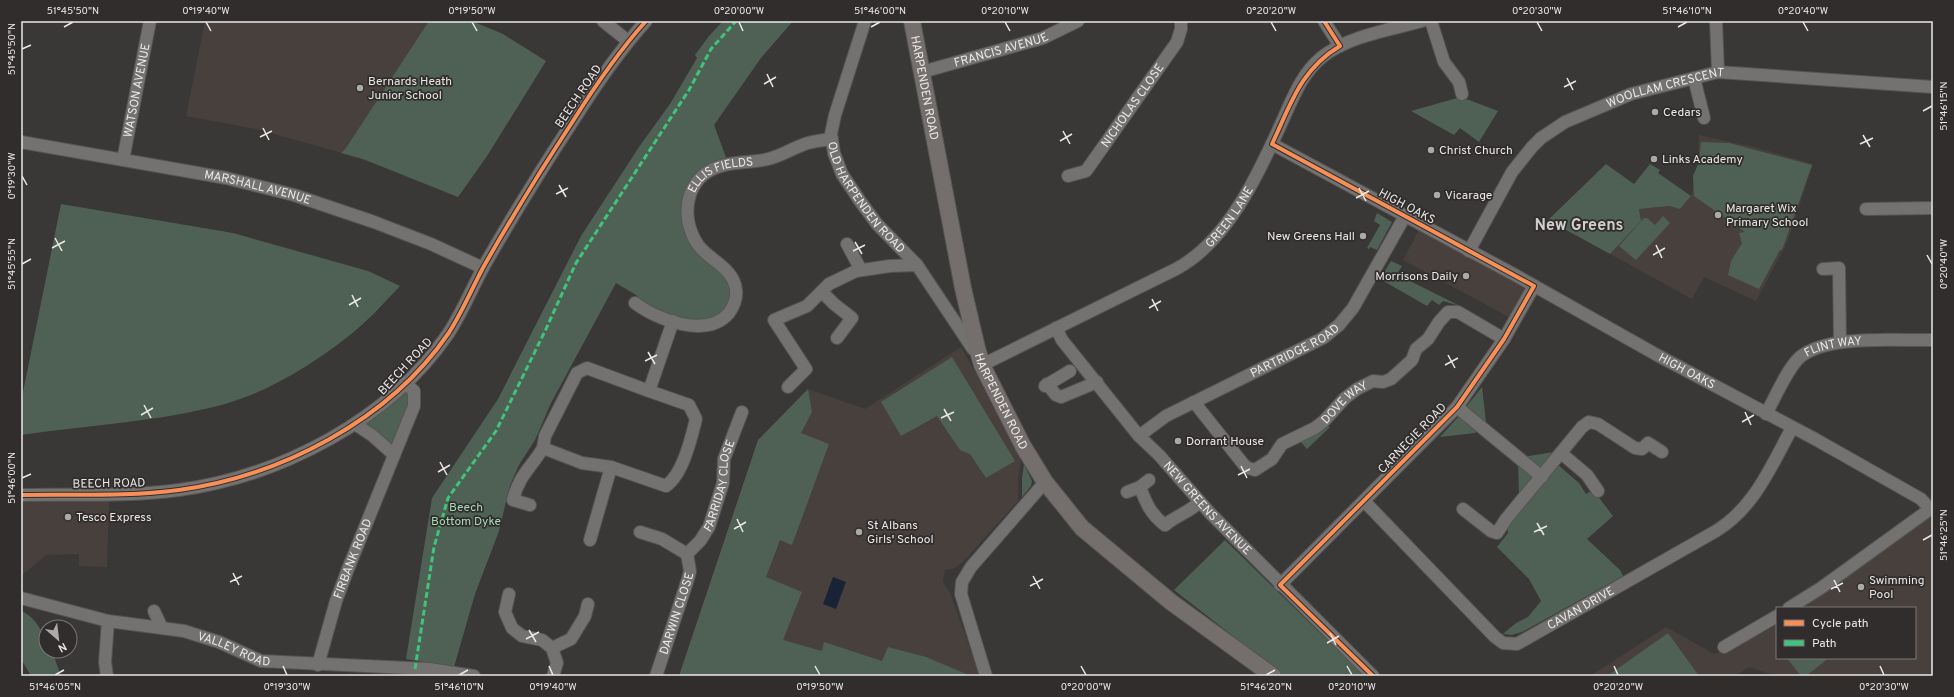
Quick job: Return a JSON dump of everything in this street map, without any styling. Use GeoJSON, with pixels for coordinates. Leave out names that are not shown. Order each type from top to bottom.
{"type":"FeatureCollection","features":[{"type":"Feature","properties":{"kind":"main road","name":"HARPENDEN ROAD"},"geometry":{"type":"LineString","coordinates":[[912,21],[963,288],[982,365],[1011,424],[1046,482],[1063,506],[1082,528],[1171,602],[1273,676]]}},
{"type":"Feature","properties":{"kind":"street","name":"WATSON AVENUE"},"geometry":{"type":"LineString","coordinates":[[123,160],[150,21]]}},
{"type":"Feature","properties":{"kind":"street"},"geometry":{"type":"LineString","coordinates":[[603,21],[628,41]]}},
{"type":"Feature","properties":{"kind":"street","name":"BEECH ROAD"},"geometry":{"type":"LineString","coordinates":[[21,495],[142,494],[180,490],[218,482],[288,459],[355,424],[380,407],[428,360],[449,333],[483,268],[538,174],[596,86],[628,41],[646,21]]}},
{"type":"Feature","properties":{"kind":"street","name":"OLD HARPENDEN ROAD"},"geometry":{"type":"LineString","coordinates":[[866,21],[835,115],[832,139],[838,164],[851,188],[878,224],[917,265],[974,349]]}},
{"type":"Feature","properties":{"kind":"street","name":"FRANCIS AVENUE"},"geometry":{"type":"LineString","coordinates":[[922,72],[1043,38],[1078,21]]}},
{"type":"Feature","properties":{"kind":"street","name":"NICHOLAS CLOSE"},"geometry":{"type":"LineString","coordinates":[[1068,176],[1086,170],[1177,42],[1181,29],[1181,21]]}},
{"type":"Feature","properties":{"kind":"street"},"geometry":{"type":"LineString","coordinates":[[1324,21],[1340,46]]}},
{"type":"Feature","properties":{"kind":"street","name":"GREEN LANE"},"geometry":{"type":"LineString","coordinates":[[982,365],[1176,270],[1198,256],[1222,230],[1250,186],[1272,144],[1297,90],[1310,69],[1324,56],[1340,46],[1422,21]]}},
{"type":"Feature","properties":{"kind":"street"},"geometry":{"type":"LineString","coordinates":[[1431,21],[1444,62],[1457,71],[1462,94]]}},
{"type":"Feature","properties":{"kind":"street"},"geometry":{"type":"LineString","coordinates":[[1716,21],[1718,72]]}},
{"type":"Feature","properties":{"kind":"street","name":"WOOLLAM CRESCENT"},"geometry":{"type":"LineString","coordinates":[[1469,251],[1512,172],[1521,158],[1541,138],[1565,122],[1632,94],[1718,72],[1933,87]]}},
{"type":"Feature","properties":{"kind":"street"},"geometry":{"type":"LineString","coordinates":[[1694,78],[1704,118]]}},
{"type":"Feature","properties":{"kind":"street","name":"ELLIS FIELDS"},"geometry":{"type":"LineString","coordinates":[[635,303],[653,314],[673,321],[703,326],[716,322],[731,309],[736,297],[734,284],[728,272],[699,245],[689,226],[687,203],[698,179],[711,170],[721,166],[769,159],[809,143],[832,139]]}},
{"type":"Feature","properties":{"kind":"street","name":"MARSHALL AVENUE"},"geometry":{"type":"LineString","coordinates":[[21,142],[226,178],[294,195],[374,222],[431,244],[483,268]]}},
{"type":"Feature","properties":{"kind":"street","name":"HIGH OAKS"},"geometry":{"type":"LineString","coordinates":[[1272,144],[1921,498],[1931,508]]}},
{"type":"Feature","properties":{"kind":"street"},"geometry":{"type":"LineString","coordinates":[[1866,209],[1933,208]]}},
{"type":"Feature","properties":{"kind":"street","name":"PARTRIDGE ROAD"},"geometry":{"type":"LineString","coordinates":[[1139,436],[1166,416],[1322,338],[1339,325],[1352,308],[1405,216]]}},
{"type":"Feature","properties":{"kind":"street"},"geometry":{"type":"LineString","coordinates":[[848,244],[861,270]]}},
{"type":"Feature","properties":{"kind":"street"},"geometry":{"type":"LineString","coordinates":[[788,387],[811,366],[774,320],[807,306],[829,284],[861,270],[917,265]]}},
{"type":"Feature","properties":{"kind":"street"},"geometry":{"type":"LineString","coordinates":[[1823,269],[1839,268],[1840,342]]}},
{"type":"Feature","properties":{"kind":"street","name":"CARNEGIE ROAD"},"geometry":{"type":"LineString","coordinates":[[1280,585],[1457,407],[1504,339],[1534,286]]}},
{"type":"Feature","properties":{"kind":"street"},"geometry":{"type":"LineString","coordinates":[[822,292],[834,304],[852,318],[837,338]]}},
{"type":"Feature","properties":{"kind":"street","name":"DOVE WAY"},"geometry":{"type":"LineString","coordinates":[[1194,402],[1244,465],[1255,470],[1272,459],[1282,444],[1315,428],[1324,421],[1345,398],[1357,389],[1374,381],[1383,382],[1391,379],[1412,360],[1416,349],[1428,339],[1439,322],[1448,312],[1458,312],[1504,339]]}},
{"type":"Feature","properties":{"kind":"street"},"geometry":{"type":"LineString","coordinates":[[649,390],[673,321]]}},
{"type":"Feature","properties":{"kind":"street","name":"NEW GREENS AVENUE"},"geometry":{"type":"LineString","coordinates":[[1056,328],[1062,340],[1139,436],[1280,585],[1373,676]]}},
{"type":"Feature","properties":{"kind":"street","name":"FLINT WAY"},"geometry":{"type":"LineString","coordinates":[[1766,414],[1786,376],[1799,359],[1816,347],[1840,342],[1933,340]]}},
{"type":"Feature","properties":{"kind":"street"},"geometry":{"type":"LineString","coordinates":[[530,505],[513,500],[524,473],[534,463],[543,448],[545,436],[577,373],[586,368],[689,405],[696,419],[681,467],[673,481],[666,486],[611,467],[582,463],[543,448]]}},
{"type":"Feature","properties":{"kind":"street"},"geometry":{"type":"LineString","coordinates":[[1044,383],[1070,371]]}},
{"type":"Feature","properties":{"kind":"street"},"geometry":{"type":"LineString","coordinates":[[1044,383],[1056,395],[1061,397],[1097,382]]}},
{"type":"Feature","properties":{"kind":"street","name":"BEECH ROAD"},"geometry":{"type":"LineString","coordinates":[[393,454],[414,406],[414,391],[405,383]]}},
{"type":"Feature","properties":{"kind":"street"},"geometry":{"type":"LineString","coordinates":[[1044,383],[1051,398]]}},
{"type":"Feature","properties":{"kind":"street"},"geometry":{"type":"LineString","coordinates":[[1457,407],[1542,477]]}},
{"type":"Feature","properties":{"kind":"street","name":"FARRIDAY CLOSE"},"geometry":{"type":"LineString","coordinates":[[687,554],[703,538],[709,527],[723,483],[724,458],[742,412]]}},
{"type":"Feature","properties":{"kind":"street"},"geometry":{"type":"LineString","coordinates":[[1463,508],[1491,531],[1497,533],[1506,519],[1582,427],[1589,422],[1598,424],[1635,448],[1642,449],[1648,443],[1662,452]]}},
{"type":"Feature","properties":{"kind":"street"},"geometry":{"type":"LineString","coordinates":[[355,424],[373,436],[393,454]]}},
{"type":"Feature","properties":{"kind":"street","name":"CAVAN DRIVE"},"geometry":{"type":"LineString","coordinates":[[1364,501],[1495,637],[1503,643],[1517,644],[1716,531],[1735,518],[1750,502],[1759,488],[1792,428]]}},
{"type":"Feature","properties":{"kind":"street"},"geometry":{"type":"LineString","coordinates":[[1561,453],[1587,475],[1598,491]]}},
{"type":"Feature","properties":{"kind":"street","name":"FIRBANK ROAD"},"geometry":{"type":"LineString","coordinates":[[318,664],[343,582],[393,454]]}},
{"type":"Feature","properties":{"kind":"street"},"geometry":{"type":"LineString","coordinates":[[590,540],[611,467]]}},
{"type":"Feature","properties":{"kind":"street"},"geometry":{"type":"LineString","coordinates":[[986,676],[961,594],[962,582],[971,567],[1046,482]]}},
{"type":"Feature","properties":{"kind":"street"},"geometry":{"type":"LineString","coordinates":[[1127,492],[1144,483],[1148,507],[1165,531],[1173,519],[1190,511],[1200,502]]}},
{"type":"Feature","properties":{"kind":"street"},"geometry":{"type":"LineString","coordinates":[[1791,607],[1821,588],[1931,508]]}},
{"type":"Feature","properties":{"kind":"street","name":"DARWIN CLOSE"},"geometry":{"type":"LineString","coordinates":[[640,532],[662,539],[687,554],[690,571],[656,676]]}},
{"type":"Feature","properties":{"kind":"street"},"geometry":{"type":"LineString","coordinates":[[509,594],[505,612],[512,628],[522,636],[542,640],[552,648],[557,663],[553,676]]}},
{"type":"Feature","properties":{"kind":"street","name":"VALLEY ROAD"},"geometry":{"type":"LineString","coordinates":[[21,598],[108,621],[191,633],[219,642],[262,661],[318,664],[359,671],[429,669],[474,676]]}},
{"type":"Feature","properties":{"kind":"street"},"geometry":{"type":"LineString","coordinates":[[552,648],[571,639],[585,616],[588,604]]}},
{"type":"Feature","properties":{"kind":"street"},"geometry":{"type":"LineString","coordinates":[[154,610],[162,628]]}},
{"type":"Feature","properties":{"kind":"street"},"geometry":{"type":"LineString","coordinates":[[1724,647],[1776,617]]}},
{"type":"Feature","properties":{"kind":"street"},"geometry":{"type":"LineString","coordinates":[[107,676],[105,662],[108,621]]}},
{"type":"Feature","properties":{"kind":"shaded area","name":"Bernards Heath Junior School"},"geometry":{"type":"Polygon","coordinates":[[[205,21],[471,21],[503,34],[546,61],[487,156],[458,197],[363,159],[261,130],[186,116],[205,21]]]}},
{"type":"Feature","properties":{"kind":"shaded area","name":"Margaret Wix Primary School"},"geometry":{"type":"Polygon","coordinates":[[[1699,135],[1754,147],[1813,164],[1787,243],[1756,301],[1704,277],[1692,299],[1610,254],[1641,221],[1639,209],[1669,206],[1680,209],[1691,196],[1698,168],[1699,135]]]}},
{"type":"Feature","properties":{"kind":"shaded area"},"geometry":{"type":"Polygon","coordinates":[[[1419,230],[1526,289],[1509,317],[1403,260],[1419,230]]]}},
{"type":"Feature","properties":{"kind":"shaded area","name":"St Albans Girls' School"},"geometry":{"type":"Polygon","coordinates":[[[961,347],[1022,455],[1018,479],[1018,501],[963,562],[953,569],[945,570],[943,582],[950,593],[980,676],[679,676],[758,440],[808,389],[865,409],[961,347]]]}},
{"type":"Feature","properties":{"kind":"shaded area"},"geometry":{"type":"Polygon","coordinates":[[[21,500],[109,501],[107,567],[79,566],[79,554],[46,555],[21,576],[21,500]]]}},
{"type":"Feature","properties":{"kind":"shaded area"},"geometry":{"type":"Polygon","coordinates":[[[1933,511],[1933,676],[1776,676],[1748,667],[1736,676],[1590,676],[1666,627],[1714,654],[1731,646],[1776,618],[1776,659],[1916,659],[1916,607],[1793,607],[1933,511]]]}},
{"type":"Feature","properties":{"kind":"green space"},"geometry":{"type":"Polygon","coordinates":[[[429,21],[474,22],[503,34],[546,61],[487,156],[458,197],[363,159],[341,153],[346,148],[429,21]]]}},
{"type":"Feature","properties":{"kind":"green space","name":"Beech Bottom Dyke"},"geometry":{"type":"Polygon","coordinates":[[[723,21],[793,21],[761,58],[714,125],[727,160],[716,163],[683,213],[727,277],[732,298],[722,315],[699,323],[664,313],[646,305],[636,295],[616,283],[551,403],[535,440],[519,465],[510,485],[499,531],[475,594],[454,667],[406,659],[432,498],[498,399],[581,236],[639,147],[670,104],[697,58],[695,55],[709,36],[723,21]]]}},
{"type":"Feature","properties":{"kind":"green space"},"geometry":{"type":"Polygon","coordinates":[[[1461,97],[1498,111],[1479,142],[1460,128],[1454,135],[1411,111],[1461,97]]]}},
{"type":"Feature","properties":{"kind":"green space"},"geometry":{"type":"Polygon","coordinates":[[[1701,142],[1729,143],[1812,165],[1782,250],[1780,250],[1759,289],[1728,275],[1731,261],[1742,243],[1739,233],[1745,232],[1694,196],[1693,176],[1699,162],[1701,142]]]}},
{"type":"Feature","properties":{"kind":"green space"},"geometry":{"type":"Polygon","coordinates":[[[1606,164],[1634,184],[1650,164],[1660,170],[1658,173],[1691,196],[1680,209],[1669,206],[1639,209],[1641,221],[1610,254],[1548,220],[1606,164]]]}},
{"type":"Feature","properties":{"kind":"green space"},"geometry":{"type":"Polygon","coordinates":[[[61,204],[233,233],[368,271],[400,286],[376,312],[350,335],[290,376],[258,392],[225,404],[175,415],[21,435],[21,402],[61,204]]]}},
{"type":"Feature","properties":{"kind":"green space"},"geometry":{"type":"Polygon","coordinates":[[[1377,213],[1392,222],[1377,250],[1370,247],[1369,249],[1367,248],[1380,225],[1374,221],[1377,213]]]}},
{"type":"Feature","properties":{"kind":"green space"},"geometry":{"type":"Polygon","coordinates":[[[1663,216],[1670,223],[1636,260],[1619,246],[1644,218],[1647,218],[1655,225],[1663,216]]]}},
{"type":"Feature","properties":{"kind":"green space"},"geometry":{"type":"Polygon","coordinates":[[[1391,261],[1402,266],[1398,272],[1404,275],[1404,278],[1460,306],[1443,301],[1439,305],[1432,300],[1427,306],[1380,279],[1391,261]]]}},
{"type":"Feature","properties":{"kind":"green space"},"geometry":{"type":"Polygon","coordinates":[[[952,357],[1015,461],[986,478],[970,454],[960,450],[937,416],[901,436],[881,402],[952,357]]]}},
{"type":"Feature","properties":{"kind":"green space"},"geometry":{"type":"Polygon","coordinates":[[[405,383],[414,391],[393,454],[355,424],[405,383]]]}},
{"type":"Feature","properties":{"kind":"green space"},"geometry":{"type":"Polygon","coordinates":[[[1482,387],[1486,422],[1483,425],[1466,407],[1482,387]]]}},
{"type":"Feature","properties":{"kind":"green space"},"geometry":{"type":"Polygon","coordinates":[[[808,389],[812,412],[801,433],[829,444],[792,545],[780,540],[766,577],[802,592],[783,640],[822,651],[824,642],[882,661],[888,647],[926,657],[971,676],[679,676],[758,440],[808,389]]]}},
{"type":"Feature","properties":{"kind":"green space"},"geometry":{"type":"Polygon","coordinates":[[[1459,416],[1478,429],[1475,433],[1440,437],[1459,416]]]}},
{"type":"Feature","properties":{"kind":"green space"},"geometry":{"type":"Polygon","coordinates":[[[1321,425],[1330,427],[1307,449],[1299,440],[1321,425]]]}},
{"type":"Feature","properties":{"kind":"green space"},"geometry":{"type":"Polygon","coordinates":[[[1554,452],[1540,468],[1522,457],[1554,452]]]}},
{"type":"Feature","properties":{"kind":"green space"},"geometry":{"type":"Polygon","coordinates":[[[1518,461],[1531,474],[1532,477],[1519,494],[1518,461]]]}},
{"type":"Feature","properties":{"kind":"green space"},"geometry":{"type":"Polygon","coordinates":[[[1024,464],[1032,481],[1031,486],[1022,497],[1022,478],[1024,464]]]}},
{"type":"Feature","properties":{"kind":"green space"},"geometry":{"type":"Polygon","coordinates":[[[1557,464],[1579,483],[1586,494],[1593,490],[1613,516],[1587,539],[1620,570],[1623,576],[1522,632],[1511,635],[1503,634],[1516,623],[1528,617],[1541,601],[1529,579],[1497,547],[1508,533],[1507,523],[1557,464]]]}},
{"type":"Feature","properties":{"kind":"green space"},"geometry":{"type":"Polygon","coordinates":[[[1225,540],[1364,676],[1284,676],[1174,590],[1225,540]]]}},
{"type":"Feature","properties":{"kind":"green space"},"geometry":{"type":"Polygon","coordinates":[[[21,611],[36,622],[38,625],[38,659],[55,659],[61,676],[31,676],[21,659],[21,611]]]}},
{"type":"Feature","properties":{"kind":"green space"},"geometry":{"type":"Polygon","coordinates":[[[1668,633],[1699,676],[1607,676],[1668,633]]]}},
{"type":"Feature","properties":{"kind":"green space"},"geometry":{"type":"Polygon","coordinates":[[[1788,659],[1828,659],[1806,676],[1801,676],[1788,659]]]}},
{"type":"Feature","properties":{"kind":"water"},"geometry":{"type":"Polygon","coordinates":[[[833,577],[846,582],[836,609],[823,604],[833,577]]]}},
{"type":"Feature","properties":{"kind":"marked path"},"geometry":{"type":"LineString","coordinates":[[415,669],[434,547],[448,498],[496,431],[546,329],[576,263],[689,90],[711,49],[736,21]]}},
{"type":"Feature","properties":{"kind":"cycle path"},"geometry":{"type":"LineString","coordinates":[[21,495],[140,494],[179,490],[217,483],[256,472],[293,457],[330,439],[364,417],[395,393],[424,365],[448,334],[484,266],[550,157],[607,70],[646,21]]}},
{"type":"Feature","properties":{"kind":"cycle path"},"geometry":{"type":"LineString","coordinates":[[1324,21],[1340,46],[1326,55],[1306,77],[1291,102],[1272,144],[1534,286],[1504,339],[1457,407],[1280,585],[1373,676]]}},
{"type":"Feature","properties":{"kind":"place","name":"Bernards Heath Junior School"},"geometry":{"type":"Point","coordinates":[360,88]}},
{"type":"Feature","properties":{"kind":"place","name":"Cedars"},"geometry":{"type":"Point","coordinates":[1655,112]}},
{"type":"Feature","properties":{"kind":"place","name":"Christ Church"},"geometry":{"type":"Point","coordinates":[1431,150]}},
{"type":"Feature","properties":{"kind":"place","name":"Links Academy"},"geometry":{"type":"Point","coordinates":[1654,159]}},
{"type":"Feature","properties":{"kind":"place","name":"Vicarage"},"geometry":{"type":"Point","coordinates":[1437,195]}},
{"type":"Feature","properties":{"kind":"place","name":"Margaret Wix Primary School"},"geometry":{"type":"Point","coordinates":[1718,215]}},
{"type":"Feature","properties":{"kind":"place","name":"New Greens Hall"},"geometry":{"type":"Point","coordinates":[1363,236]}},
{"type":"Feature","properties":{"kind":"place","name":"Morrisons Daily"},"geometry":{"type":"Point","coordinates":[1466,276]}},
{"type":"Feature","properties":{"kind":"place","name":"Dorrant House"},"geometry":{"type":"Point","coordinates":[1178,441]}},
{"type":"Feature","properties":{"kind":"place","name":"Tesco Express"},"geometry":{"type":"Point","coordinates":[68,517]}},
{"type":"Feature","properties":{"kind":"place","name":"St Albans Girls' School"},"geometry":{"type":"Point","coordinates":[859,532]}},
{"type":"Feature","properties":{"kind":"place","name":"Swimming Pool"},"geometry":{"type":"Point","coordinates":[1861,587]}},
{"type":"Feature","properties":{"kind":"district","name":"New Greens"},"geometry":{"type":"Point","coordinates":[1579,224]}}]}
